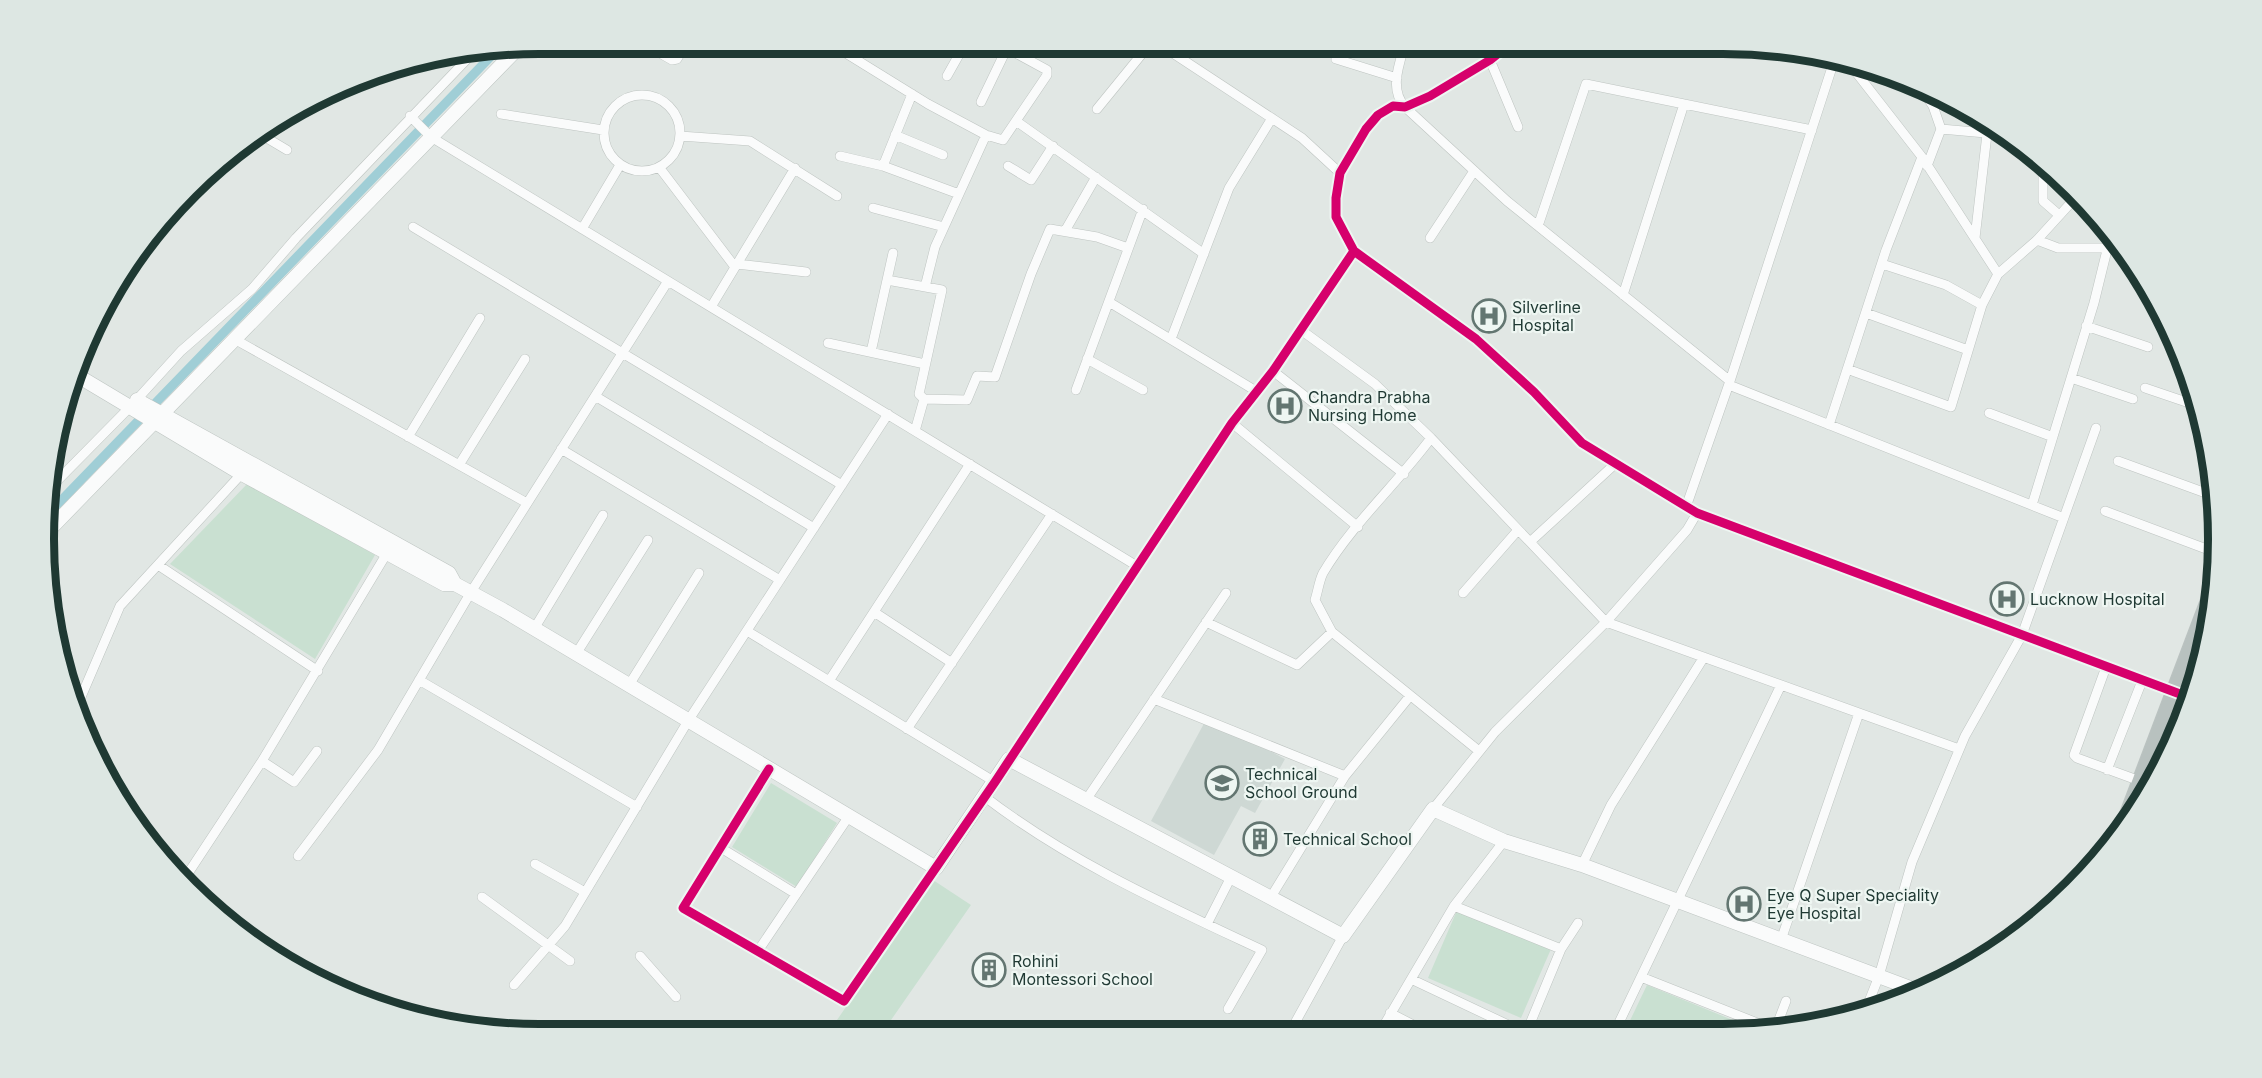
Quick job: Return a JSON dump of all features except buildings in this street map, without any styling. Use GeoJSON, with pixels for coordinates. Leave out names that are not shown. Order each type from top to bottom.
{"type":"FeatureCollection","features":[{"type":"Feature","properties":{"kind":"highway"},"geometry":{"type":"LineString","coordinates":[[2179,704],[2196,647]]}},
{"type":"Feature","properties":{"kind":"highway"},"geometry":{"type":"LineString","coordinates":[[2135,794],[2183,692]]}},
{"type":"Feature","properties":{"kind":"street"},"geometry":{"type":"LineString","coordinates":[[662,54],[672,60],[677,59],[680,54]]}},
{"type":"Feature","properties":{"kind":"street"},"geometry":{"type":"LineString","coordinates":[[847,54],[912,94],[986,135],[1003,140],[1047,75],[1047,70],[1018,54]]}},
{"type":"Feature","properties":{"kind":"street"},"geometry":{"type":"LineString","coordinates":[[947,76],[959,54]]}},
{"type":"Feature","properties":{"kind":"street"},"geometry":{"type":"LineString","coordinates":[[981,102],[1000,54]]}},
{"type":"Feature","properties":{"kind":"street"},"geometry":{"type":"LineString","coordinates":[[1097,109],[1142,54]]}},
{"type":"Feature","properties":{"kind":"street"},"geometry":{"type":"LineString","coordinates":[[1174,54],[1302,138],[1340,173]]}},
{"type":"Feature","properties":{"kind":"street"},"geometry":{"type":"LineString","coordinates":[[1337,54],[1336,59],[1397,78]]}},
{"type":"Feature","properties":{"kind":"street"},"geometry":{"type":"LineString","coordinates":[[1403,54],[1396,94],[1405,107],[1538,226],[1729,383],[1828,425],[2064,518]]}},
{"type":"Feature","properties":{"kind":"street"},"geometry":{"type":"LineString","coordinates":[[1498,54],[1454,83],[1405,107],[1393,106],[1378,115],[1356,143],[1340,173],[1336,217],[1354,251],[1476,339],[1534,392],[1582,443],[1697,513],[2181,695]]}},
{"type":"Feature","properties":{"kind":"street"},"geometry":{"type":"LineString","coordinates":[[54,524],[157,416],[236,340],[430,136],[511,55]]}},
{"type":"Feature","properties":{"kind":"street"},"geometry":{"type":"LineString","coordinates":[[58,481],[135,404],[181,351],[252,290],[296,238],[467,59]]}},
{"type":"Feature","properties":{"kind":"street"},"geometry":{"type":"LineString","coordinates":[[1490,60],[1518,127]]}},
{"type":"Feature","properties":{"kind":"street"},"geometry":{"type":"LineString","coordinates":[[458,61],[463,64]]}},
{"type":"Feature","properties":{"kind":"street"},"geometry":{"type":"LineString","coordinates":[[1686,507],[1832,67]]}},
{"type":"Feature","properties":{"kind":"street"},"geometry":{"type":"LineString","coordinates":[[1857,73],[1924,162],[1998,274]]}},
{"type":"Feature","properties":{"kind":"street"},"geometry":{"type":"LineString","coordinates":[[1538,226],[1586,84],[1812,130]]}},
{"type":"Feature","properties":{"kind":"street"},"geometry":{"type":"LineString","coordinates":[[883,166],[912,94]]}},
{"type":"Feature","properties":{"kind":"street"},"geometry":{"type":"LineString","coordinates":[[645,95],[660,99],[671,108],[678,120],[680,136],[675,153],[660,167],[639,172],[620,165],[612,158],[605,147],[603,130],[606,118],[616,104],[632,96],[645,95]]}},
{"type":"Feature","properties":{"kind":"street"},"geometry":{"type":"LineString","coordinates":[[1828,425],[1882,264],[1924,162],[1941,129],[1929,100]]}},
{"type":"Feature","properties":{"kind":"street"},"geometry":{"type":"LineString","coordinates":[[1623,295],[1684,104]]}},
{"type":"Feature","properties":{"kind":"street"},"geometry":{"type":"LineString","coordinates":[[501,114],[603,130]]}},
{"type":"Feature","properties":{"kind":"street"},"geometry":{"type":"LineString","coordinates":[[413,118],[430,136],[1137,566]]}},
{"type":"Feature","properties":{"kind":"street"},"geometry":{"type":"LineString","coordinates":[[1171,339],[1229,188],[1272,118]]}},
{"type":"Feature","properties":{"kind":"street"},"geometry":{"type":"LineString","coordinates":[[1016,121],[1204,254]]}},
{"type":"Feature","properties":{"kind":"street"},"geometry":{"type":"LineString","coordinates":[[1941,129],[1987,134],[1975,238]]}},
{"type":"Feature","properties":{"kind":"street"},"geometry":{"type":"LineString","coordinates":[[895,135],[943,155]]}},
{"type":"Feature","properties":{"kind":"street"},"geometry":{"type":"LineString","coordinates":[[925,287],[935,247],[986,135]]}},
{"type":"Feature","properties":{"kind":"street"},"geometry":{"type":"LineString","coordinates":[[680,136],[750,141],[837,196]]}},
{"type":"Feature","properties":{"kind":"street"},"geometry":{"type":"LineString","coordinates":[[267,138],[287,150]]}},
{"type":"Feature","properties":{"kind":"street"},"geometry":{"type":"LineString","coordinates":[[1008,166],[1031,180],[1053,146]]}},
{"type":"Feature","properties":{"kind":"street"},"geometry":{"type":"LineString","coordinates":[[840,156],[883,166],[959,194]]}},
{"type":"Feature","properties":{"kind":"street"},"geometry":{"type":"LineString","coordinates":[[582,229],[620,165]]}},
{"type":"Feature","properties":{"kind":"street"},"geometry":{"type":"LineString","coordinates":[[660,167],[736,265],[806,272]]}},
{"type":"Feature","properties":{"kind":"street"},"geometry":{"type":"LineString","coordinates":[[711,307],[795,168]]}},
{"type":"Feature","properties":{"kind":"street"},"geometry":{"type":"LineString","coordinates":[[1430,238],[1474,171]]}},
{"type":"Feature","properties":{"kind":"street"},"geometry":{"type":"LineString","coordinates":[[2043,174],[2043,201],[2059,215]]}},
{"type":"Feature","properties":{"kind":"street"},"geometry":{"type":"LineString","coordinates":[[1065,231],[1096,177]]}},
{"type":"Feature","properties":{"kind":"street"},"geometry":{"type":"LineString","coordinates":[[1847,369],[1951,407],[1982,304],[1998,274],[2037,240],[2072,202]]}},
{"type":"Feature","properties":{"kind":"street"},"geometry":{"type":"LineString","coordinates":[[873,208],[944,227]]}},
{"type":"Feature","properties":{"kind":"street"},"geometry":{"type":"LineString","coordinates":[[1076,390],[1143,209]]}},
{"type":"Feature","properties":{"kind":"street"},"geometry":{"type":"LineString","coordinates":[[413,226],[842,485]]}},
{"type":"Feature","properties":{"kind":"street"},"geometry":{"type":"LineString","coordinates":[[887,280],[942,290],[919,394],[924,399],[967,400],[977,376],[995,377],[1048,233],[1054,229],[1097,237],[1128,248]]}},
{"type":"Feature","properties":{"kind":"street"},"geometry":{"type":"LineString","coordinates":[[2037,240],[2058,248],[2112,249]]}},
{"type":"Feature","properties":{"kind":"street"},"geometry":{"type":"LineString","coordinates":[[2032,505],[2107,250]]}},
{"type":"Feature","properties":{"kind":"street"},"geometry":{"type":"LineString","coordinates":[[770,769],[683,909],[844,1001],[985,797],[1232,423],[1273,371],[1354,251]]}},
{"type":"Feature","properties":{"kind":"street"},"geometry":{"type":"LineString","coordinates":[[870,352],[893,253]]}},
{"type":"Feature","properties":{"kind":"street"},"geometry":{"type":"LineString","coordinates":[[1882,264],[1946,285],[1982,304]]}},
{"type":"Feature","properties":{"kind":"street"},"geometry":{"type":"LineString","coordinates":[[298,856],[378,750],[471,592],[668,281]]}},
{"type":"Feature","properties":{"kind":"street"},"geometry":{"type":"LineString","coordinates":[[1108,302],[1256,391]]}},
{"type":"Feature","properties":{"kind":"street"},"geometry":{"type":"LineString","coordinates":[[1866,313],[1968,350]]}},
{"type":"Feature","properties":{"kind":"street"},"geometry":{"type":"LineString","coordinates":[[408,437],[480,318]]}},
{"type":"Feature","properties":{"kind":"street"},"geometry":{"type":"LineString","coordinates":[[2086,326],[2148,347]]}},
{"type":"Feature","properties":{"kind":"street"},"geometry":{"type":"LineString","coordinates":[[1301,330],[1375,384],[1431,438],[1606,622],[1959,749]]}},
{"type":"Feature","properties":{"kind":"street"},"geometry":{"type":"LineString","coordinates":[[236,340],[527,503]]}},
{"type":"Feature","properties":{"kind":"street"},"geometry":{"type":"LineString","coordinates":[[828,343],[926,364]]}},
{"type":"Feature","properties":{"kind":"street"},"geometry":{"type":"LineString","coordinates":[[459,465],[525,359]]}},
{"type":"Feature","properties":{"kind":"street"},"geometry":{"type":"LineString","coordinates":[[1088,359],[1143,390]]}},
{"type":"Feature","properties":{"kind":"street"},"geometry":{"type":"LineString","coordinates":[[84,371],[135,404]]}},
{"type":"Feature","properties":{"kind":"street"},"geometry":{"type":"LineString","coordinates":[[1273,371],[1404,474]]}},
{"type":"Feature","properties":{"kind":"street"},"geometry":{"type":"LineString","coordinates":[[82,378],[157,416],[387,553],[444,584],[455,584],[471,592],[936,868]]}},
{"type":"Feature","properties":{"kind":"street"},"geometry":{"type":"LineString","coordinates":[[2071,378],[2133,399]]}},
{"type":"Feature","properties":{"kind":"street"},"geometry":{"type":"LineString","coordinates":[[2145,388],[2188,403]]}},
{"type":"Feature","properties":{"kind":"street"},"geometry":{"type":"LineString","coordinates":[[595,396],[814,528]]}},
{"type":"Feature","properties":{"kind":"street"},"geometry":{"type":"LineString","coordinates":[[915,431],[924,399]]}},
{"type":"Feature","properties":{"kind":"street"},"geometry":{"type":"LineString","coordinates":[[514,985],[565,926],[688,721],[888,414]]}},
{"type":"Feature","properties":{"kind":"street"},"geometry":{"type":"LineString","coordinates":[[1989,414],[2053,436]]}},
{"type":"Feature","properties":{"kind":"street"},"geometry":{"type":"LineString","coordinates":[[1232,423],[1358,527]]}},
{"type":"Feature","properties":{"kind":"street"},"geometry":{"type":"LineString","coordinates":[[1869,1001],[1879,976],[1912,862],[1959,749],[2022,635],[2096,428]]}},
{"type":"Feature","properties":{"kind":"street"},"geometry":{"type":"LineString","coordinates":[[1431,438],[1404,474],[1358,527],[1323,574],[1315,600],[1332,632],[1479,751]]}},
{"type":"Feature","properties":{"kind":"street"},"geometry":{"type":"LineString","coordinates":[[561,449],[780,580]]}},
{"type":"Feature","properties":{"kind":"street"},"geometry":{"type":"LineString","coordinates":[[2118,461],[2206,493]]}},
{"type":"Feature","properties":{"kind":"street"},"geometry":{"type":"LineString","coordinates":[[829,681],[970,464]]}},
{"type":"Feature","properties":{"kind":"street"},"geometry":{"type":"LineString","coordinates":[[1530,542],[1615,464]]}},
{"type":"Feature","properties":{"kind":"street"},"geometry":{"type":"LineString","coordinates":[[81,697],[120,606],[246,469]]}},
{"type":"Feature","properties":{"kind":"street"},"geometry":{"type":"LineString","coordinates":[[246,469],[449,573],[455,584]]}},
{"type":"Feature","properties":{"kind":"street"},"geometry":{"type":"LineString","coordinates":[[2105,511],[2208,550]]}},
{"type":"Feature","properties":{"kind":"street"},"geometry":{"type":"LineString","coordinates":[[1294,1024],[1333,950],[1433,809],[1479,751],[1606,622],[1687,530],[1697,513]]}},
{"type":"Feature","properties":{"kind":"street"},"geometry":{"type":"LineString","coordinates":[[907,729],[1052,514]]}},
{"type":"Feature","properties":{"kind":"street"},"geometry":{"type":"LineString","coordinates":[[534,629],[603,515]]}},
{"type":"Feature","properties":{"kind":"street"},"geometry":{"type":"LineString","coordinates":[[1463,593],[1518,530]]}},
{"type":"Feature","properties":{"kind":"street"},"geometry":{"type":"LineString","coordinates":[[576,654],[648,540]]}},
{"type":"Feature","properties":{"kind":"street"},"geometry":{"type":"LineString","coordinates":[[188,874],[318,671],[387,553]]}},
{"type":"Feature","properties":{"kind":"street"},"geometry":{"type":"LineString","coordinates":[[158,565],[318,671]]}},
{"type":"Feature","properties":{"kind":"street"},"geometry":{"type":"LineString","coordinates":[[629,685],[699,573]]}},
{"type":"Feature","properties":{"kind":"street"},"geometry":{"type":"LineString","coordinates":[[1086,800],[1226,593]]}},
{"type":"Feature","properties":{"kind":"street"},"geometry":{"type":"LineString","coordinates":[[874,612],[952,663]]}},
{"type":"Feature","properties":{"kind":"street"},"geometry":{"type":"LineString","coordinates":[[1206,622],[1297,665],[1332,632]]}},
{"type":"Feature","properties":{"kind":"street"},"geometry":{"type":"LineString","coordinates":[[747,631],[995,782]]}},
{"type":"Feature","properties":{"kind":"street"},"geometry":{"type":"LineString","coordinates":[[1582,865],[1611,805],[1704,657]]}},
{"type":"Feature","properties":{"kind":"street"},"geometry":{"type":"LineString","coordinates":[[2106,667],[2074,755],[2107,770],[2140,781]]}},
{"type":"Feature","properties":{"kind":"street"},"geometry":{"type":"LineString","coordinates":[[419,680],[637,807]]}},
{"type":"Feature","properties":{"kind":"street"},"geometry":{"type":"LineString","coordinates":[[2107,770],[2142,681]]}},
{"type":"Feature","properties":{"kind":"street"},"geometry":{"type":"LineString","coordinates":[[1618,1024],[1781,685]]}},
{"type":"Feature","properties":{"kind":"street"},"geometry":{"type":"LineString","coordinates":[[1270,897],[1345,776],[1410,696]]}},
{"type":"Feature","properties":{"kind":"street"},"geometry":{"type":"LineString","coordinates":[[1154,699],[1345,776]]}},
{"type":"Feature","properties":{"kind":"street"},"geometry":{"type":"LineString","coordinates":[[1781,940],[1859,713]]}},
{"type":"Feature","properties":{"kind":"street"},"geometry":{"type":"LineString","coordinates":[[262,761],[294,782],[317,751]]}},
{"type":"Feature","properties":{"kind":"street"},"geometry":{"type":"LineString","coordinates":[[1009,759],[1343,936]]}},
{"type":"Feature","properties":{"kind":"street"},"geometry":{"type":"LineString","coordinates":[[985,797],[1021,825],[1076,859],[1262,950],[1227,1009]]}},
{"type":"Feature","properties":{"kind":"street"},"geometry":{"type":"LineString","coordinates":[[1433,809],[1504,841],[1582,865],[1908,987]]}},
{"type":"Feature","properties":{"kind":"street"},"geometry":{"type":"LineString","coordinates":[[758,951],[849,816]]}},
{"type":"Feature","properties":{"kind":"street"},"geometry":{"type":"LineString","coordinates":[[1384,1024],[1413,980],[1454,906],[1504,841]]}},
{"type":"Feature","properties":{"kind":"street"},"geometry":{"type":"LineString","coordinates":[[721,848],[796,894]]}},
{"type":"Feature","properties":{"kind":"street"},"geometry":{"type":"LineString","coordinates":[[535,864],[585,892]]}},
{"type":"Feature","properties":{"kind":"street"},"geometry":{"type":"LineString","coordinates":[[1207,924],[1231,877]]}},
{"type":"Feature","properties":{"kind":"street"},"geometry":{"type":"LineString","coordinates":[[482,897],[570,961]]}},
{"type":"Feature","properties":{"kind":"street"},"geometry":{"type":"LineString","coordinates":[[1454,906],[1560,949]]}},
{"type":"Feature","properties":{"kind":"street"},"geometry":{"type":"LineString","coordinates":[[1530,1024],[1560,949],[1578,923]]}},
{"type":"Feature","properties":{"kind":"street"},"geometry":{"type":"LineString","coordinates":[[640,956],[676,997]]}},
{"type":"Feature","properties":{"kind":"street"},"geometry":{"type":"LineString","coordinates":[[1641,977],[1757,1023]]}},
{"type":"Feature","properties":{"kind":"street"},"geometry":{"type":"LineString","coordinates":[[1413,980],[1506,1024]]}},
{"type":"Feature","properties":{"kind":"street"},"geometry":{"type":"LineString","coordinates":[[1779,1021],[1786,1001]]}},
{"type":"Feature","properties":{"kind":"street"},"geometry":{"type":"LineString","coordinates":[[1390,1013],[1411,1024]]}},
{"type":"Feature","properties":{"kind":"shaded area","name":"Technical School Ground"},"geometry":{"type":"Polygon","coordinates":[[[1207,718],[1285,759],[1255,813],[1241,806],[1214,855],[1151,821],[1207,718]]]}},
{"type":"Feature","properties":{"kind":"green space"},"geometry":{"type":"Polygon","coordinates":[[[248,483],[375,555],[315,659],[170,564],[248,483]]]}},
{"type":"Feature","properties":{"kind":"green space"},"geometry":{"type":"Polygon","coordinates":[[[771,783],[837,823],[797,887],[732,847],[771,783]]]}},
{"type":"Feature","properties":{"kind":"green space"},"geometry":{"type":"Polygon","coordinates":[[[933,880],[971,905],[888,1024],[843,1024],[837,1020],[933,880]]]}},
{"type":"Feature","properties":{"kind":"green space"},"geometry":{"type":"Polygon","coordinates":[[[1458,908],[1551,949],[1521,1018],[1428,978],[1458,908]]]}},
{"type":"Feature","properties":{"kind":"green space"},"geometry":{"type":"Polygon","coordinates":[[[1647,985],[1741,1023],[1723,1024],[1628,1024],[1647,985]]]}},
{"type":"Feature","properties":{"kind":"waterway"},"geometry":{"type":"LineString","coordinates":[[55,507],[491,57]]}},
{"type":"Feature","properties":{"kind":"railway"},"geometry":{"type":"LineString","coordinates":[[2155,760],[2193,659]]}},
{"type":"Feature","properties":{"kind":"cycle path"},"geometry":{"type":"LineString","coordinates":[[1498,54],[1430,96],[1405,107],[1393,106],[1378,115],[1366,129],[1340,173],[1336,198],[1336,217],[1354,251],[1476,339],[1534,392],[1582,443],[1697,513],[2182,695]]}},
{"type":"Feature","properties":{"kind":"cycle path"},"geometry":{"type":"LineString","coordinates":[[769,769],[683,908],[844,1001],[995,782],[1232,423],[1273,371],[1354,251]]}},
{"type":"Feature","properties":{"kind":"place","name":"Silverline Hospital"},"geometry":{"type":"Point","coordinates":[1489,316]}},
{"type":"Feature","properties":{"kind":"place","name":"Chandra Prabha Nursing Home"},"geometry":{"type":"Point","coordinates":[1285,406]}},
{"type":"Feature","properties":{"kind":"place","name":"Lucknow Hospital"},"geometry":{"type":"Point","coordinates":[2007,599]}},
{"type":"Feature","properties":{"kind":"place","name":"Technical School Ground"},"geometry":{"type":"Point","coordinates":[1222,783]}},
{"type":"Feature","properties":{"kind":"place","name":"Technical School"},"geometry":{"type":"Point","coordinates":[1260,839]}},
{"type":"Feature","properties":{"kind":"place","name":"Eye Q Super Speciality Eye Hospital"},"geometry":{"type":"Point","coordinates":[1744,904]}},
{"type":"Feature","properties":{"kind":"place","name":"Rohini Montessori School"},"geometry":{"type":"Point","coordinates":[989,970]}}]}
